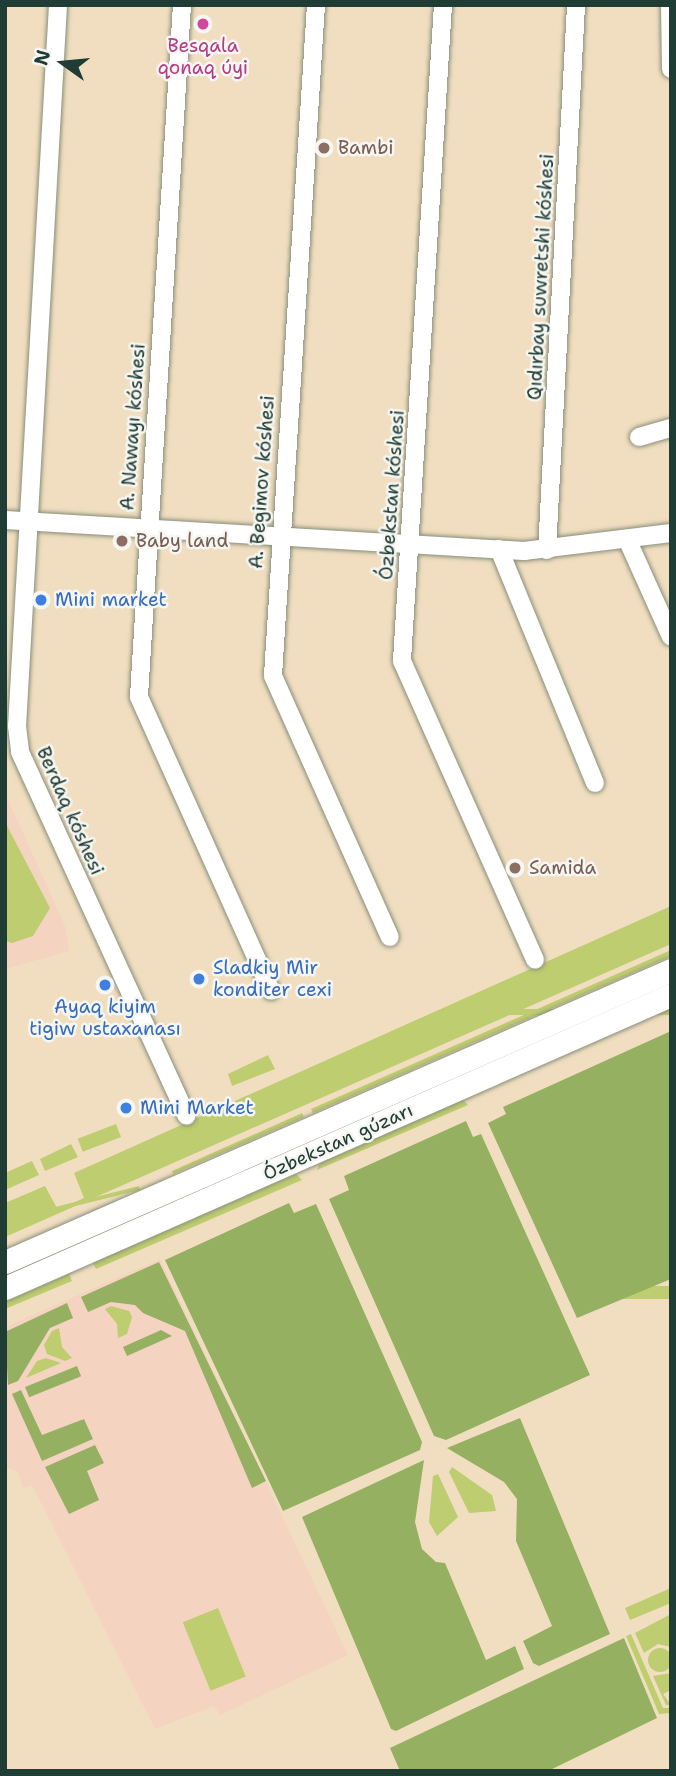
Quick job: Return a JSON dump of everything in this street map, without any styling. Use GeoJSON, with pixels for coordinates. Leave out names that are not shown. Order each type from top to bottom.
{"type":"FeatureCollection","features":[{"type":"Feature","properties":{"kind":"main road","name":"Ózbekstan gúzarı"},"geometry":{"type":"LineString","coordinates":[[5,1262],[671,970]]}},
{"type":"Feature","properties":{"kind":"main road","name":"Ózbekstan gúzarı"},"geometry":{"type":"LineString","coordinates":[[5,1288],[671,995]]}},
{"type":"Feature","properties":{"kind":"street","name":"Berdaq kóshesi"},"geometry":{"type":"LineString","coordinates":[[58,5],[16,726],[20,752],[187,1116]]}},
{"type":"Feature","properties":{"kind":"street","name":"A. Nawayı kóshesi"},"geometry":{"type":"LineString","coordinates":[[181,5],[147,528],[139,697],[271,991]]}},
{"type":"Feature","properties":{"kind":"street","name":"A. Begimov kóshesi"},"geometry":{"type":"LineString","coordinates":[[316,5],[278,537],[273,676],[390,937]]}},
{"type":"Feature","properties":{"kind":"street","name":"Ózbekstan kóshesi"},"geometry":{"type":"LineString","coordinates":[[443,5],[402,661],[535,960]]}},
{"type":"Feature","properties":{"kind":"street","name":"Qıdırbay suwretshi kóshesi"},"geometry":{"type":"LineString","coordinates":[[547,550],[576,5]]}},
{"type":"Feature","properties":{"kind":"street"},"geometry":{"type":"LineString","coordinates":[[670,5],[671,69]]}},
{"type":"Feature","properties":{"kind":"street"},"geometry":{"type":"LineString","coordinates":[[639,437],[671,428]]}},
{"type":"Feature","properties":{"kind":"street"},"geometry":{"type":"LineString","coordinates":[[5,520],[547,550],[671,533]]}},
{"type":"Feature","properties":{"kind":"street"},"geometry":{"type":"LineString","coordinates":[[627,539],[671,637]]}},
{"type":"Feature","properties":{"kind":"street"},"geometry":{"type":"LineString","coordinates":[[499,549],[596,783]]}},
{"type":"Feature","properties":{"kind":"shaded area"},"geometry":{"type":"Polygon","coordinates":[[[5,793],[65,926],[69,951],[5,969],[5,793]]]}},
{"type":"Feature","properties":{"kind":"shaded area"},"geometry":{"type":"Polygon","coordinates":[[[160,1259],[348,1655],[220,1715],[214,1706],[155,1729],[32,1485],[23,1488],[18,1472],[5,1467],[5,1327],[160,1259]]]}},
{"type":"Feature","properties":{"kind":"green space"},"geometry":{"type":"Polygon","coordinates":[[[5,822],[50,908],[33,936],[12,943],[5,941],[5,822]]]}},
{"type":"Feature","properties":{"kind":"green space"},"geometry":{"type":"Polygon","coordinates":[[[671,906],[671,944],[5,1237],[5,1203],[45,1186],[58,1210],[84,1198],[74,1173],[671,906]]]}},
{"type":"Feature","properties":{"kind":"green space"},"geometry":{"type":"Polygon","coordinates":[[[671,950],[671,956],[313,1113],[311,1109],[671,950]]]}},
{"type":"Feature","properties":{"kind":"green space"},"geometry":{"type":"Polygon","coordinates":[[[462,1009],[671,1009],[671,1015],[462,1015],[462,1009]]]}},
{"type":"Feature","properties":{"kind":"green space"},"geometry":{"type":"Polygon","coordinates":[[[671,1031],[671,1279],[577,1318],[488,1123],[506,1114],[503,1107],[671,1031]]]}},
{"type":"Feature","properties":{"kind":"green space"},"geometry":{"type":"Polygon","coordinates":[[[268,1055],[275,1069],[232,1086],[228,1074],[268,1055]]]}},
{"type":"Feature","properties":{"kind":"green space"},"geometry":{"type":"Polygon","coordinates":[[[463,1100],[468,1105],[317,1170],[319,1164],[463,1100]]]}},
{"type":"Feature","properties":{"kind":"green space"},"geometry":{"type":"Polygon","coordinates":[[[302,1113],[304,1117],[173,1174],[172,1171],[302,1113]]]}},
{"type":"Feature","properties":{"kind":"green space"},"geometry":{"type":"Polygon","coordinates":[[[466,1121],[473,1137],[481,1134],[590,1375],[446,1440],[434,1436],[329,1199],[349,1190],[344,1176],[466,1121]]]}},
{"type":"Feature","properties":{"kind":"green space"},"geometry":{"type":"Polygon","coordinates":[[[116,1124],[121,1137],[83,1152],[78,1139],[116,1124]]]}},
{"type":"Feature","properties":{"kind":"green space"},"geometry":{"type":"Polygon","coordinates":[[[71,1144],[78,1157],[45,1171],[40,1159],[71,1144]]]}},
{"type":"Feature","properties":{"kind":"green space"},"geometry":{"type":"Polygon","coordinates":[[[32,1161],[39,1175],[5,1190],[5,1173],[32,1161]]]}},
{"type":"Feature","properties":{"kind":"green space"},"geometry":{"type":"Polygon","coordinates":[[[296,1174],[302,1180],[96,1269],[93,1263],[296,1174]]]}},
{"type":"Feature","properties":{"kind":"green space"},"geometry":{"type":"Polygon","coordinates":[[[139,1186],[140,1190],[5,1224],[5,1219],[139,1186]]]}},
{"type":"Feature","properties":{"kind":"green space"},"geometry":{"type":"Polygon","coordinates":[[[289,1203],[294,1213],[316,1204],[422,1442],[420,1450],[283,1511],[165,1260],[289,1203]]]}},
{"type":"Feature","properties":{"kind":"green space"},"geometry":{"type":"Polygon","coordinates":[[[159,1262],[266,1481],[252,1488],[185,1331],[143,1313],[135,1305],[111,1302],[88,1312],[81,1297],[159,1262]]]}},
{"type":"Feature","properties":{"kind":"green space"},"geometry":{"type":"Polygon","coordinates":[[[69,1274],[72,1281],[5,1309],[5,1302],[69,1274]]]}},
{"type":"Feature","properties":{"kind":"green space"},"geometry":{"type":"Polygon","coordinates":[[[613,1286],[671,1286],[671,1299],[613,1299],[613,1286]]]}},
{"type":"Feature","properties":{"kind":"green space"},"geometry":{"type":"Polygon","coordinates":[[[67,1303],[73,1318],[50,1328],[18,1381],[8,1385],[5,1332],[67,1303]]]}},
{"type":"Feature","properties":{"kind":"green space"},"geometry":{"type":"Polygon","coordinates":[[[111,1306],[129,1311],[132,1317],[127,1334],[118,1338],[117,1324],[105,1309],[111,1306]]]}},
{"type":"Feature","properties":{"kind":"green space"},"geometry":{"type":"Polygon","coordinates":[[[59,1328],[62,1347],[72,1358],[65,1361],[47,1354],[44,1345],[52,1331],[59,1328]]]}},
{"type":"Feature","properties":{"kind":"green space"},"geometry":{"type":"Polygon","coordinates":[[[161,1330],[172,1336],[127,1356],[123,1347],[161,1330]]]}},
{"type":"Feature","properties":{"kind":"green space"},"geometry":{"type":"Polygon","coordinates":[[[46,1358],[61,1363],[26,1378],[37,1361],[46,1358]]]}},
{"type":"Feature","properties":{"kind":"green space"},"geometry":{"type":"Polygon","coordinates":[[[77,1366],[81,1376],[29,1397],[25,1387],[77,1366]]]}},
{"type":"Feature","properties":{"kind":"green space"},"geometry":{"type":"Polygon","coordinates":[[[21,1390],[42,1435],[84,1419],[93,1439],[42,1461],[12,1394],[21,1390]]]}},
{"type":"Feature","properties":{"kind":"green space"},"geometry":{"type":"Polygon","coordinates":[[[520,1418],[610,1634],[539,1666],[533,1663],[523,1641],[552,1626],[516,1541],[517,1499],[504,1482],[447,1448],[520,1418]]]}},
{"type":"Feature","properties":{"kind":"green space"},"geometry":{"type":"Polygon","coordinates":[[[95,1445],[104,1463],[87,1471],[99,1500],[69,1514],[45,1467],[95,1445]]]}},
{"type":"Feature","properties":{"kind":"green space"},"geometry":{"type":"Polygon","coordinates":[[[424,1460],[415,1522],[422,1549],[436,1562],[445,1563],[486,1660],[515,1646],[524,1669],[396,1731],[391,1729],[302,1517],[424,1460]]]}},
{"type":"Feature","properties":{"kind":"green space"},"geometry":{"type":"Polygon","coordinates":[[[452,1467],[492,1495],[496,1511],[469,1513],[449,1472],[452,1467]]]}},
{"type":"Feature","properties":{"kind":"green space"},"geometry":{"type":"Polygon","coordinates":[[[438,1474],[458,1517],[437,1536],[429,1522],[433,1476],[438,1474]]]}},
{"type":"Feature","properties":{"kind":"green space"},"geometry":{"type":"Polygon","coordinates":[[[671,1588],[671,1603],[630,1620],[625,1608],[671,1588]]]}},
{"type":"Feature","properties":{"kind":"green space"},"geometry":{"type":"Polygon","coordinates":[[[218,1608],[246,1677],[210,1691],[183,1622],[218,1608]]]}},
{"type":"Feature","properties":{"kind":"green space"},"geometry":{"type":"Polygon","coordinates":[[[671,1614],[671,1647],[658,1644],[644,1653],[635,1633],[671,1614]]]}},
{"type":"Feature","properties":{"kind":"green space"},"geometry":{"type":"Polygon","coordinates":[[[631,1634],[663,1708],[671,1708],[671,1713],[659,1714],[626,1636],[631,1634]]]}},
{"type":"Feature","properties":{"kind":"green space"},"geometry":{"type":"Polygon","coordinates":[[[624,1638],[657,1718],[548,1771],[400,1771],[390,1748],[624,1638]]]}},
{"type":"Feature","properties":{"kind":"green space"},"geometry":{"type":"Polygon","coordinates":[[[660,1648],[669,1651],[672,1660],[669,1669],[660,1672],[651,1669],[648,1660],[651,1651],[660,1648]]]}},
{"type":"Feature","properties":{"kind":"green space"},"geometry":{"type":"Polygon","coordinates":[[[671,1673],[671,1690],[663,1694],[671,1705],[666,1705],[653,1676],[671,1673]]]}},
{"type":"Feature","properties":{"kind":"place","name":"Besqala qonaq úyi"},"geometry":{"type":"Point","coordinates":[203,24]}},
{"type":"Feature","properties":{"kind":"place","name":"Bambi"},"geometry":{"type":"Point","coordinates":[324,148]}},
{"type":"Feature","properties":{"kind":"place","name":"Baby land"},"geometry":{"type":"Point","coordinates":[122,541]}},
{"type":"Feature","properties":{"kind":"place","name":"Mini market"},"geometry":{"type":"Point","coordinates":[41,600]}},
{"type":"Feature","properties":{"kind":"place","name":"Samida"},"geometry":{"type":"Point","coordinates":[515,868]}},
{"type":"Feature","properties":{"kind":"place","name":"Sladkiy Mir konditer cexi"},"geometry":{"type":"Point","coordinates":[199,979]}},
{"type":"Feature","properties":{"kind":"place","name":"Ayaq kiyim tigiw ustaxanası"},"geometry":{"type":"Point","coordinates":[105,985]}},
{"type":"Feature","properties":{"kind":"place","name":"Mini Market"},"geometry":{"type":"Point","coordinates":[126,1108]}}]}
